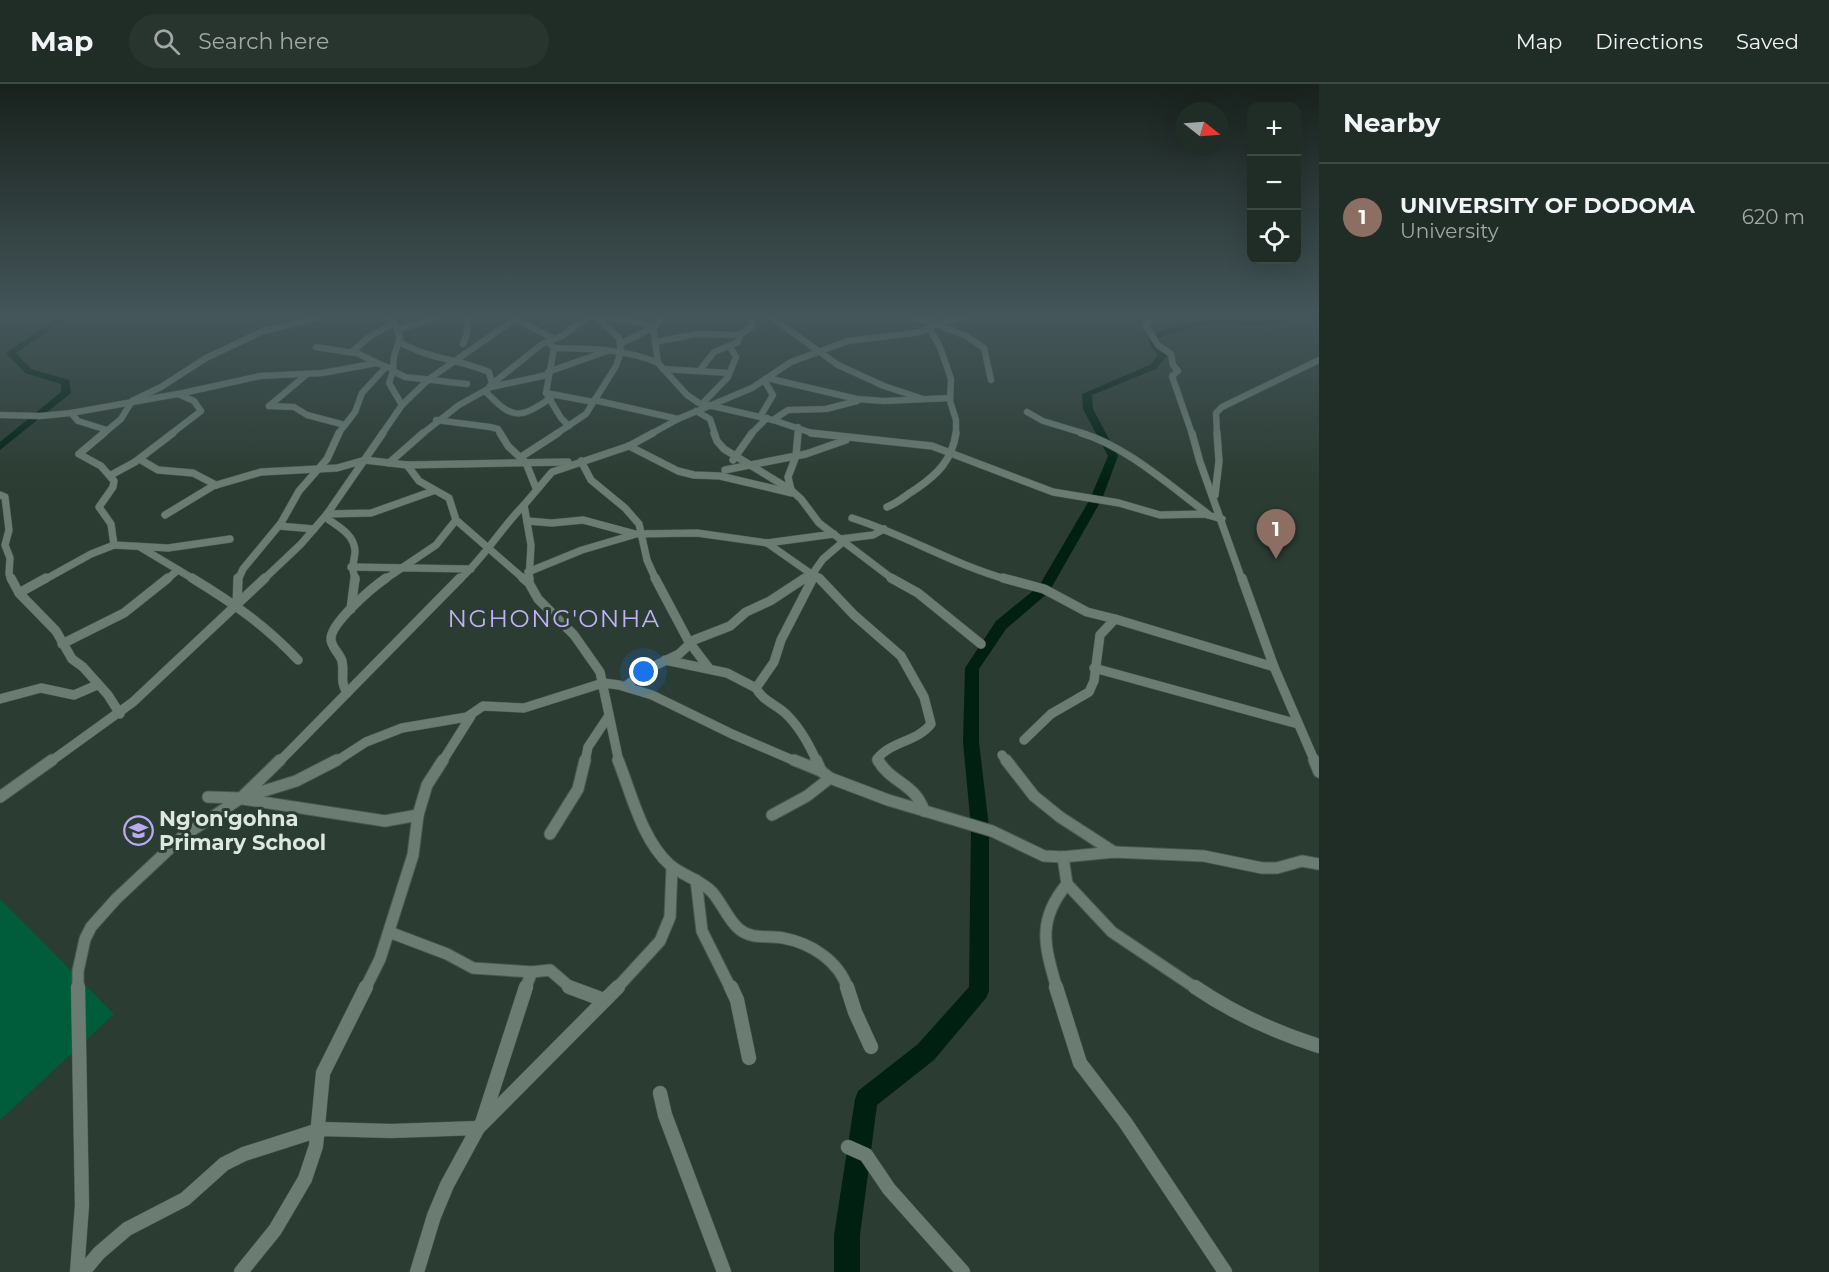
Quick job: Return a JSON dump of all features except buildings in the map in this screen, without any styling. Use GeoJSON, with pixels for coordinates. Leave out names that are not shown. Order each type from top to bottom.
{"type":"FeatureCollection","features":[{"type":"Feature","properties":{"kind":"street"},"geometry":{"type":"LineString","coordinates":[[114,545],[112,524],[109,517],[99,507],[115,483],[111,475],[101,466],[81,457],[80,454],[125,414],[132,401],[184,372]]}},
{"type":"Feature","properties":{"kind":"street"},"geometry":{"type":"LineString","coordinates":[[0,415],[39,416],[71,413],[178,394],[255,377],[318,372]]}},
{"type":"Feature","properties":{"kind":"street"},"geometry":{"type":"LineString","coordinates":[[237,605],[238,578],[279,526],[299,491],[327,459],[336,439],[355,412],[364,390],[386,372]]}},
{"type":"Feature","properties":{"kind":"street"},"geometry":{"type":"LineString","coordinates":[[390,372],[390,385],[402,405]]}},
{"type":"Feature","properties":{"kind":"street"},"geometry":{"type":"LineString","coordinates":[[396,372],[405,377],[467,384]]}},
{"type":"Feature","properties":{"kind":"street"},"geometry":{"type":"LineString","coordinates":[[0,797],[120,714],[237,605],[314,530],[402,405],[439,372]]}},
{"type":"Feature","properties":{"kind":"street"},"geometry":{"type":"LineString","coordinates":[[489,372],[489,387],[499,408],[515,415],[530,413],[549,395]]}},
{"type":"Feature","properties":{"kind":"street"},"geometry":{"type":"LineString","coordinates":[[389,463],[436,420],[489,387],[507,372]]}},
{"type":"Feature","properties":{"kind":"street"},"geometry":{"type":"LineString","coordinates":[[489,387],[552,372]]}},
{"type":"Feature","properties":{"kind":"street"},"geometry":{"type":"LineString","coordinates":[[523,460],[585,414],[612,372]]}},
{"type":"Feature","properties":{"kind":"street"},"geometry":{"type":"LineString","coordinates":[[667,372],[687,395],[702,407],[710,419],[717,441],[747,464],[794,492]]}},
{"type":"Feature","properties":{"kind":"street"},"geometry":{"type":"LineString","coordinates":[[702,407],[713,390],[727,379],[729,373],[724,372]]}},
{"type":"Feature","properties":{"kind":"street"},"geometry":{"type":"LineString","coordinates":[[77,1272],[82,1205],[78,971],[85,939],[92,927],[116,898],[163,852],[200,823],[241,798],[424,617],[448,588],[471,569],[509,520],[552,472],[629,446],[702,407],[749,390],[776,372]]}},
{"type":"Feature","properties":{"kind":"street"},"geometry":{"type":"LineString","coordinates":[[856,372],[884,386],[925,399]]}},
{"type":"Feature","properties":{"kind":"street"},"geometry":{"type":"LineString","coordinates":[[887,507],[901,501],[912,491],[937,476],[945,467],[951,453],[956,421],[950,398],[951,380],[948,372]]}},
{"type":"Feature","properties":{"kind":"street"},"geometry":{"type":"LineString","coordinates":[[989,372],[991,380]]}},
{"type":"Feature","properties":{"kind":"street"},"geometry":{"type":"LineString","coordinates":[[1176,372],[1172,376],[1173,384],[1274,667],[1319,772]]}},
{"type":"Feature","properties":{"kind":"street"},"geometry":{"type":"LineString","coordinates":[[1214,497],[1218,461],[1216,413],[1222,407],[1293,372]]}},
{"type":"Feature","properties":{"kind":"street"},"geometry":{"type":"LineString","coordinates":[[308,374],[269,405],[294,407],[307,415],[345,425]]}},
{"type":"Feature","properties":{"kind":"street"},"geometry":{"type":"LineString","coordinates":[[548,374],[549,395],[561,420],[569,426]]}},
{"type":"Feature","properties":{"kind":"street"},"geometry":{"type":"LineString","coordinates":[[766,380],[790,382],[844,398],[896,402],[950,398]]}},
{"type":"Feature","properties":{"kind":"street"},"geometry":{"type":"LineString","coordinates":[[766,380],[773,395],[767,418]]}},
{"type":"Feature","properties":{"kind":"street"},"geometry":{"type":"LineString","coordinates":[[193,400],[204,388]]}},
{"type":"Feature","properties":{"kind":"street"},"geometry":{"type":"LineString","coordinates":[[111,475],[141,460],[161,440],[201,411],[193,400],[178,394]]}},
{"type":"Feature","properties":{"kind":"street"},"geometry":{"type":"LineString","coordinates":[[549,395],[593,401],[678,419]]}},
{"type":"Feature","properties":{"kind":"street"},"geometry":{"type":"LineString","coordinates":[[723,473],[745,440],[767,418],[788,410],[826,409],[862,399]]}},
{"type":"Feature","properties":{"kind":"street"},"geometry":{"type":"LineString","coordinates":[[702,407],[767,418],[818,435],[925,444],[1053,492],[1119,503],[1160,515],[1208,514]]}},
{"type":"Feature","properties":{"kind":"street"},"geometry":{"type":"LineString","coordinates":[[1027,412],[1043,421],[1099,438],[1123,456],[1153,473],[1208,514],[1222,519]]}},
{"type":"Feature","properties":{"kind":"street"},"geometry":{"type":"LineString","coordinates":[[71,413],[78,421],[107,430]]}},
{"type":"Feature","properties":{"kind":"street"},"geometry":{"type":"LineString","coordinates":[[436,420],[455,425],[470,424],[497,428],[505,437],[508,446],[523,460],[536,488]]}},
{"type":"Feature","properties":{"kind":"street"},"geometry":{"type":"LineString","coordinates":[[798,427],[796,456],[788,477],[794,492],[819,523],[889,577],[918,593],[981,644]]}},
{"type":"Feature","properties":{"kind":"street"},"geometry":{"type":"LineString","coordinates":[[629,446],[670,468],[694,475],[723,473],[747,464],[796,456],[849,439]]}},
{"type":"Feature","properties":{"kind":"street"},"geometry":{"type":"LineString","coordinates":[[141,460],[158,470],[193,473],[216,485]]}},
{"type":"Feature","properties":{"kind":"street"},"geometry":{"type":"LineString","coordinates":[[165,515],[216,485],[261,472],[344,467],[365,460],[407,465],[523,460],[579,462]]}},
{"type":"Feature","properties":{"kind":"street"},"geometry":{"type":"LineString","coordinates":[[579,462],[597,485],[631,511],[647,562],[688,644],[708,668]]}},
{"type":"Feature","properties":{"kind":"street"},"geometry":{"type":"LineString","coordinates":[[407,465],[409,471],[434,491],[449,498],[456,520],[529,583],[538,599],[574,634],[600,672],[617,757],[645,833],[653,848],[672,867],[696,880],[713,893],[743,933],[751,936],[784,938],[812,947],[828,958],[845,980],[855,1012],[871,1047]]}},
{"type":"Feature","properties":{"kind":"street"},"geometry":{"type":"LineString","coordinates":[[723,473],[794,492]]}},
{"type":"Feature","properties":{"kind":"street"},"geometry":{"type":"LineString","coordinates":[[326,516],[371,513],[434,491]]}},
{"type":"Feature","properties":{"kind":"street"},"geometry":{"type":"LineString","coordinates":[[0,495],[5,497],[9,523],[5,545],[9,558],[9,574],[19,593],[56,631],[72,659],[83,667],[114,702],[120,714]]}},
{"type":"Feature","properties":{"kind":"street"},"geometry":{"type":"LineString","coordinates":[[524,505],[531,545],[529,583]]}},
{"type":"Feature","properties":{"kind":"street"},"geometry":{"type":"LineString","coordinates":[[326,516],[351,536],[355,550],[351,567],[356,581],[351,609]]}},
{"type":"Feature","properties":{"kind":"street"},"geometry":{"type":"LineString","coordinates":[[852,518],[884,529],[984,573],[1044,589],[1086,612],[1184,638],[1233,658],[1274,667]]}},
{"type":"Feature","properties":{"kind":"street"},"geometry":{"type":"LineString","coordinates":[[347,693],[341,683],[342,662],[330,638],[333,629],[373,587],[436,545],[456,520]]}},
{"type":"Feature","properties":{"kind":"street"},"geometry":{"type":"LineString","coordinates":[[527,521],[598,522],[639,534]]}},
{"type":"Feature","properties":{"kind":"street"},"geometry":{"type":"LineString","coordinates":[[279,526],[314,530]]}},
{"type":"Feature","properties":{"kind":"street"},"geometry":{"type":"LineString","coordinates":[[528,572],[592,546],[639,534],[697,533],[767,543],[786,538],[840,538],[873,535],[884,529]]}},
{"type":"Feature","properties":{"kind":"street"},"geometry":{"type":"LineString","coordinates":[[756,688],[774,662],[781,640],[814,574],[840,538]]}},
{"type":"Feature","properties":{"kind":"street"},"geometry":{"type":"LineString","coordinates":[[19,593],[92,554],[114,545],[168,548],[230,539]]}},
{"type":"Feature","properties":{"kind":"street"},"geometry":{"type":"LineString","coordinates":[[767,543],[814,574],[854,615],[901,656],[909,667],[924,697],[931,724],[928,729],[878,755],[877,759],[883,768],[920,796],[924,811]]}},
{"type":"Feature","properties":{"kind":"street"},"geometry":{"type":"LineString","coordinates":[[139,547],[237,605],[273,633],[298,660]]}},
{"type":"Feature","properties":{"kind":"street"},"geometry":{"type":"LineString","coordinates":[[351,567],[471,569]]}},
{"type":"Feature","properties":{"kind":"street"},"geometry":{"type":"LineString","coordinates":[[62,644],[123,613],[178,570]]}},
{"type":"Feature","properties":{"kind":"street"},"geometry":{"type":"LineString","coordinates":[[626,686],[663,660],[679,654],[688,644],[730,626],[746,612],[770,601],[814,574]]}},
{"type":"Feature","properties":{"kind":"street"},"geometry":{"type":"LineString","coordinates":[[1023,740],[1057,709],[1088,694],[1091,689],[1094,654],[1101,632],[1116,619]]}},
{"type":"Feature","properties":{"kind":"street"},"geometry":{"type":"LineString","coordinates":[[663,660],[708,668],[737,677],[756,688],[763,699],[789,717],[826,775]]}},
{"type":"Feature","properties":{"kind":"street"},"geometry":{"type":"LineString","coordinates":[[1094,668],[1298,724]]}},
{"type":"Feature","properties":{"kind":"street"},"geometry":{"type":"LineString","coordinates":[[241,1272],[257,1255],[295,1197],[314,1156],[323,1073],[370,983],[389,932],[413,855],[418,815],[430,779],[471,716],[483,706],[524,708],[603,683],[626,686],[826,775],[924,811],[980,827],[1044,856],[1063,857],[1114,852],[1204,856],[1262,868],[1276,868],[1302,861],[1319,864]]}},
{"type":"Feature","properties":{"kind":"street"},"geometry":{"type":"LineString","coordinates":[[0,699],[41,688],[74,694],[97,685]]}},
{"type":"Feature","properties":{"kind":"street"},"geometry":{"type":"LineString","coordinates":[[241,798],[315,774],[366,742],[402,728],[471,716]]}},
{"type":"Feature","properties":{"kind":"street"},"geometry":{"type":"LineString","coordinates":[[550,834],[578,789],[588,747],[608,717]]}},
{"type":"Feature","properties":{"kind":"street"},"geometry":{"type":"LineString","coordinates":[[1002,756],[1034,796],[1060,817],[1114,852]]}},
{"type":"Feature","properties":{"kind":"street"},"geometry":{"type":"LineString","coordinates":[[772,814],[807,796],[826,775]]}},
{"type":"Feature","properties":{"kind":"street"},"geometry":{"type":"LineString","coordinates":[[208,797],[241,798],[385,821],[418,815]]}},
{"type":"Feature","properties":{"kind":"street"},"geometry":{"type":"LineString","coordinates":[[1063,857],[1067,884],[1078,899],[1112,932],[1221,1005],[1279,1033],[1319,1046]]}},
{"type":"Feature","properties":{"kind":"street"},"geometry":{"type":"LineString","coordinates":[[83,1272],[99,1253],[127,1229],[185,1199],[224,1164],[243,1154],[317,1131],[480,1125],[627,979],[667,929],[672,906],[672,867]]}},
{"type":"Feature","properties":{"kind":"street"},"geometry":{"type":"LineString","coordinates":[[696,880],[702,931],[737,1000],[749,1058]]}},
{"type":"Feature","properties":{"kind":"street"},"geometry":{"type":"LineString","coordinates":[[1067,884],[1053,900],[1044,936],[1075,1052],[1125,1122],[1225,1272]]}},
{"type":"Feature","properties":{"kind":"street"},"geometry":{"type":"LineString","coordinates":[[389,932],[447,954],[473,968],[532,972],[550,970],[570,988],[604,1000]]}},
{"type":"Feature","properties":{"kind":"street"},"geometry":{"type":"LineString","coordinates":[[417,1272],[434,1216],[447,1185],[480,1125],[532,972]]}},
{"type":"Feature","properties":{"kind":"street"},"geometry":{"type":"LineString","coordinates":[[660,1093],[665,1115],[724,1272]]}},
{"type":"Feature","properties":{"kind":"street"},"geometry":{"type":"LineString","coordinates":[[855,1149],[870,1160],[889,1189],[963,1272]]}},
{"type":"Feature","properties":{"kind":"green space"},"geometry":{"type":"Polygon","coordinates":[[[0,899],[114,1014],[0,1120],[0,899]]]}},
{"type":"Feature","properties":{"kind":"waterway"},"geometry":{"type":"LineString","coordinates":[[0,447],[66,393],[66,382],[33,372]]}},
{"type":"Feature","properties":{"kind":"waterway"},"geometry":{"type":"LineString","coordinates":[[847,1272],[847,1235],[866,1099],[926,1052],[979,991],[980,827],[971,742],[972,668],[1001,625],[1044,589],[1096,499],[1113,456],[1088,409],[1087,394],[1140,372]]}},
{"type":"Feature","properties":{"kind":"place","name":"UNIVERSITY OF DODOMA"},"geometry":{"type":"Point","coordinates":[1276,559]}},
{"type":"Feature","properties":{"kind":"place","name":"Ng'on'gohna Primary School"},"geometry":{"type":"Point","coordinates":[138,831]}},
{"type":"Feature","properties":{"kind":"district","name":"NGHONG'ONHA"},"geometry":{"type":"Point","coordinates":[554,619]}}]}
